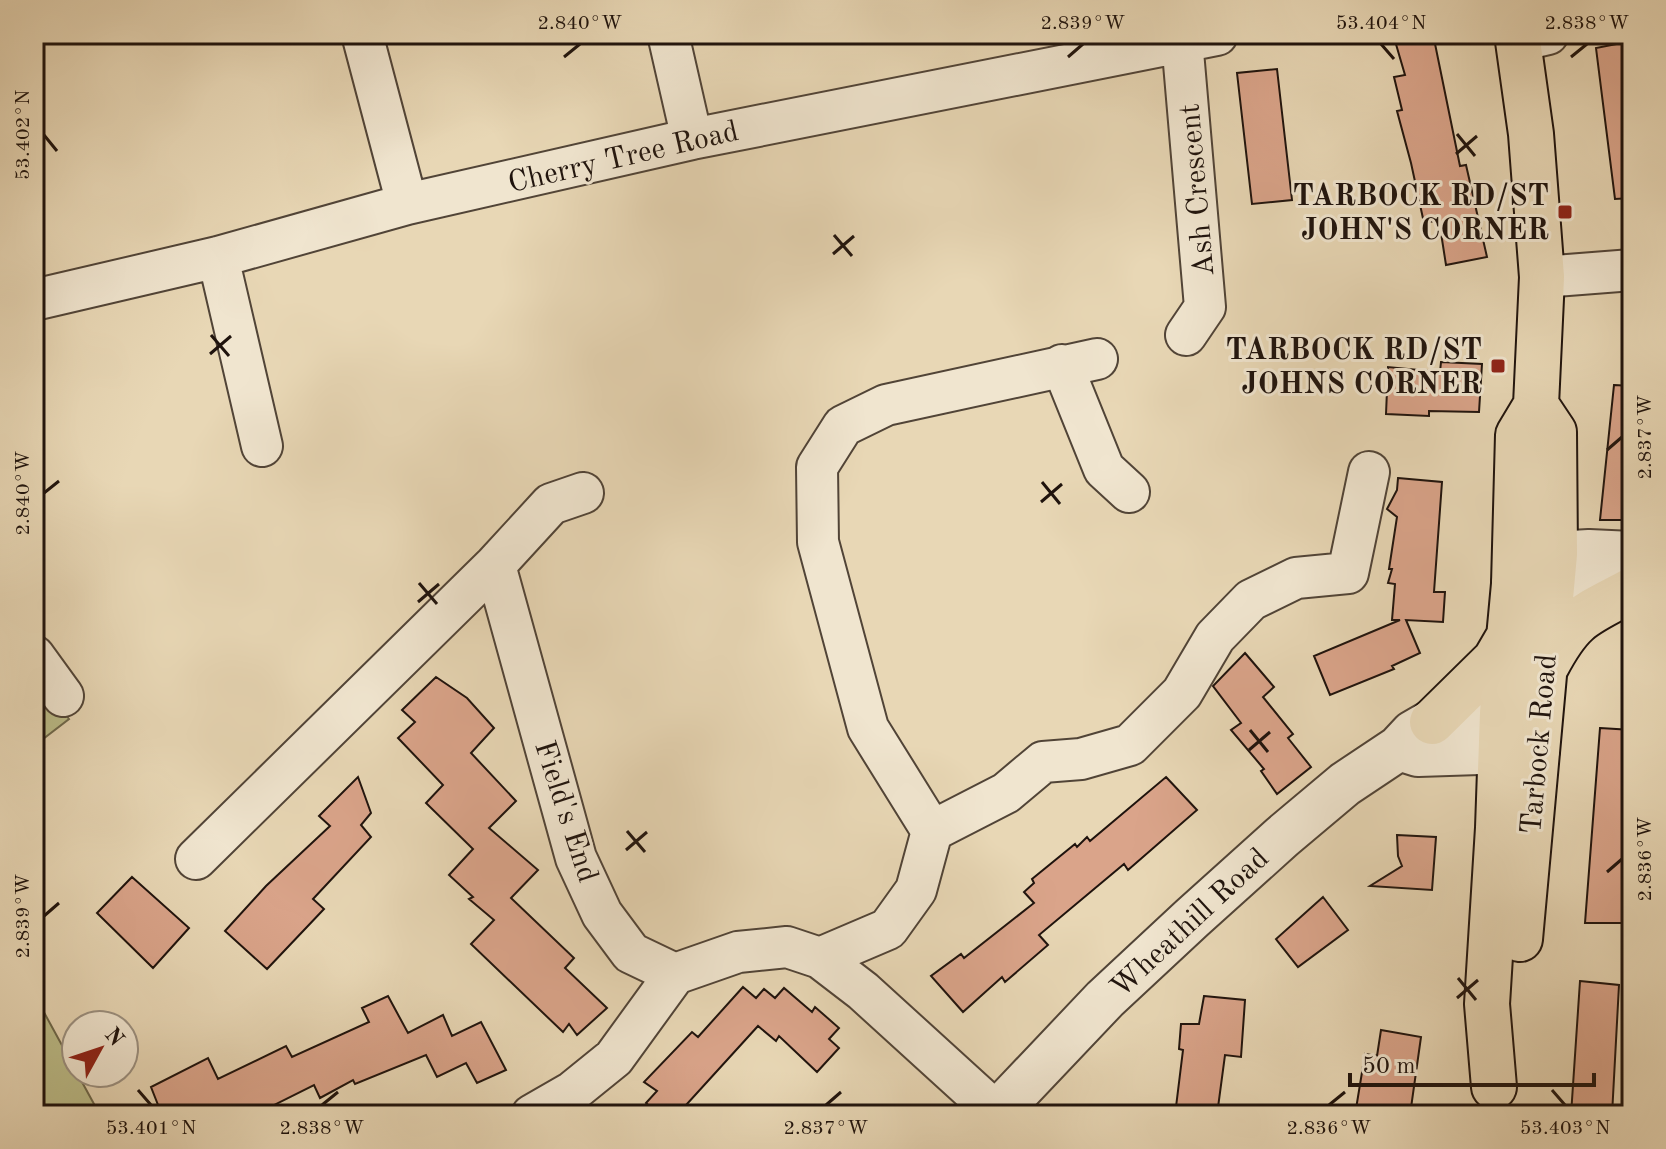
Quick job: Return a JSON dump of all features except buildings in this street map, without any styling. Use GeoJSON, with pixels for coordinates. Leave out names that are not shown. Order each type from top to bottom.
{"type":"FeatureCollection","features":[{"type":"Feature","properties":{"kind":"main road","name":"Tarbock Road"},"geometry":{"type":"LineString","coordinates":[[1492,1101],[1487,1004],[1498,828],[1525,718],[1534,569],[1554,432],[1536,405],[1542,277],[1528,36]]}},
{"type":"Feature","properties":{"kind":"main road","name":"Tarbock Road"},"geometry":{"type":"LineString","coordinates":[[1525,718],[1509,636],[1534,569]]}},
{"type":"Feature","properties":{"kind":"main road"},"geometry":{"type":"LineString","coordinates":[[1525,718],[1562,636],[1579,618],[1632,588]]}},
{"type":"Feature","properties":{"kind":"main road"},"geometry":{"type":"LineString","coordinates":[[1416,735],[1488,667],[1509,636]]}},
{"type":"Feature","properties":{"kind":"street"},"geometry":{"type":"LineString","coordinates":[[362,34],[407,204]]}},
{"type":"Feature","properties":{"kind":"street"},"geometry":{"type":"LineString","coordinates":[[668,34],[692,139]]}},
{"type":"Feature","properties":{"kind":"street","name":"Cherry Tree Road"},"geometry":{"type":"LineString","coordinates":[[34,300],[218,257],[407,204],[692,139],[1200,37]]}},
{"type":"Feature","properties":{"kind":"street","name":"Ash Crescent"},"geometry":{"type":"LineString","coordinates":[[1186,335],[1205,307],[1200,37]]}},
{"type":"Feature","properties":{"kind":"street"},"geometry":{"type":"LineString","coordinates":[[218,257],[262,446]]}},
{"type":"Feature","properties":{"kind":"street"},"geometry":{"type":"LineString","coordinates":[[1542,277],[1632,270]]}},
{"type":"Feature","properties":{"kind":"street"},"geometry":{"type":"LineString","coordinates":[[820,958],[888,929],[916,890],[932,831],[868,728],[818,542],[817,467],[843,426],[886,405],[1079,362],[1104,469],[1129,492]]}},
{"type":"Feature","properties":{"kind":"street"},"geometry":{"type":"LineString","coordinates":[[932,831],[1006,793],[1043,762],[1081,759],[1130,745],[1182,693],[1215,637],[1251,600],[1296,578],[1348,573],[1369,472]]}},
{"type":"Feature","properties":{"kind":"street"},"geometry":{"type":"LineString","coordinates":[[196,859],[495,565],[551,504],[583,493]]}},
{"type":"Feature","properties":{"kind":"street"},"geometry":{"type":"LineString","coordinates":[[1534,569],[1632,554]]}},
{"type":"Feature","properties":{"kind":"street","name":"Field's End"},"geometry":{"type":"LineString","coordinates":[[495,565],[576,858],[602,914],[631,953],[675,974]]}},
{"type":"Feature","properties":{"kind":"street"},"geometry":{"type":"LineString","coordinates":[[1534,569],[1632,588]]}},
{"type":"Feature","properties":{"kind":"street"},"geometry":{"type":"LineString","coordinates":[[34,656],[63,696]]}},
{"type":"Feature","properties":{"kind":"street","name":"Wheathill Road"},"geometry":{"type":"LineString","coordinates":[[996,1114],[1105,999],[1282,837],[1345,784],[1416,735],[1525,718]]}},
{"type":"Feature","properties":{"kind":"street"},"geometry":{"type":"LineString","coordinates":[[532,1115],[572,1092],[614,1058],[675,974],[738,952],[787,947],[820,958],[863,991],[996,1114]]}},
{"type":"Feature","properties":{"kind":"green space"},"geometry":{"type":"Polygon","coordinates":[[[34,675],[69,719],[34,746],[34,675]]]}},
{"type":"Feature","properties":{"kind":"green space"},"geometry":{"type":"Polygon","coordinates":[[[34,994],[60,1042],[60,1089],[86,1089],[100,1115],[40,1115],[34,1104],[34,994]]]}},
{"type":"Feature","properties":{"kind":"place","name":"TARBOCK RD/ST JOHN'S CORNER"},"geometry":{"type":"Point","coordinates":[1565,212]}},
{"type":"Feature","properties":{"kind":"place","name":"TARBOCK RD/ST JOHNS CORNER"},"geometry":{"type":"Point","coordinates":[1498,366]}}]}
